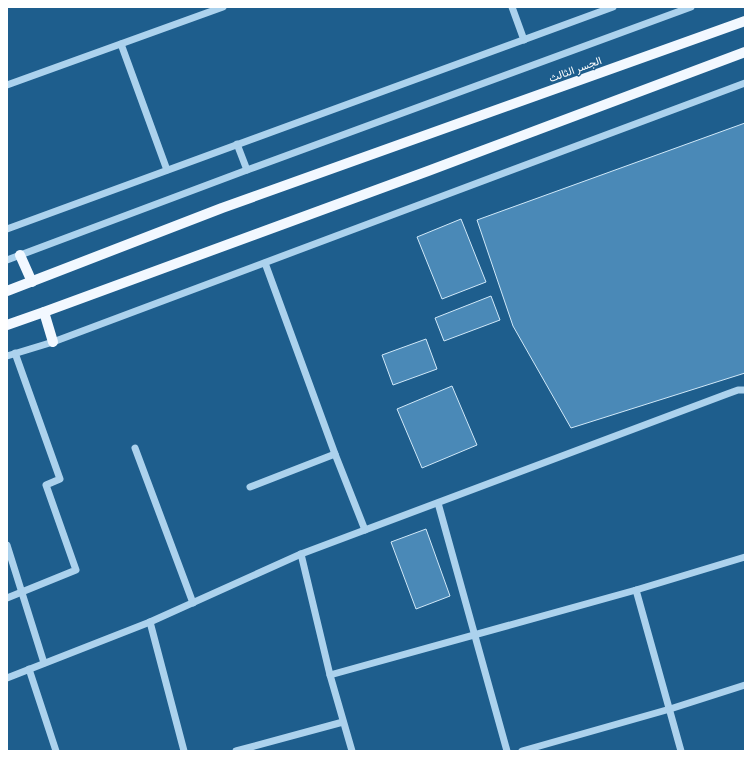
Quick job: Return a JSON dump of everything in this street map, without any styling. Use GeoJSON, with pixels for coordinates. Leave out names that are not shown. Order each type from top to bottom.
{"type":"FeatureCollection","features":[{"type":"Feature","properties":{"kind":"main road","name":"الجسر الثالث"},"geometry":{"type":"LineString","coordinates":[[7,290],[32,282],[222,208],[745,20]]}},
{"type":"Feature","properties":{"kind":"main road"},"geometry":{"type":"LineString","coordinates":[[7,325],[428,171],[745,52]]}},
{"type":"Feature","properties":{"kind":"main road"},"geometry":{"type":"LineString","coordinates":[[20,255],[32,282]]}},
{"type":"Feature","properties":{"kind":"main road"},"geometry":{"type":"LineString","coordinates":[[44,312],[53,342]]}},
{"type":"Feature","properties":{"kind":"street"},"geometry":{"type":"LineString","coordinates":[[7,85],[223,7]]}},
{"type":"Feature","properties":{"kind":"street"},"geometry":{"type":"LineString","coordinates":[[512,7],[524,40]]}},
{"type":"Feature","properties":{"kind":"street"},"geometry":{"type":"LineString","coordinates":[[7,229],[613,7]]}},
{"type":"Feature","properties":{"kind":"street"},"geometry":{"type":"LineString","coordinates":[[7,260],[247,170],[692,7]]}},
{"type":"Feature","properties":{"kind":"street"},"geometry":{"type":"LineString","coordinates":[[121,44],[167,170]]}},
{"type":"Feature","properties":{"kind":"street"},"geometry":{"type":"LineString","coordinates":[[7,356],[53,342],[745,84]]}},
{"type":"Feature","properties":{"kind":"street"},"geometry":{"type":"LineString","coordinates":[[237,144],[247,170]]}},
{"type":"Feature","properties":{"kind":"street"},"geometry":{"type":"LineString","coordinates":[[265,263],[335,454],[365,530]]}},
{"type":"Feature","properties":{"kind":"street"},"geometry":{"type":"LineString","coordinates":[[7,598],[76,570],[46,485],[60,479],[15,353]]}},
{"type":"Feature","properties":{"kind":"street"},"geometry":{"type":"LineString","coordinates":[[7,678],[150,622],[301,554],[727,394],[738,390],[745,390]]}},
{"type":"Feature","properties":{"kind":"street"},"geometry":{"type":"LineString","coordinates":[[135,448],[193,603]]}},
{"type":"Feature","properties":{"kind":"street"},"geometry":{"type":"LineString","coordinates":[[250,487],[335,454]]}},
{"type":"Feature","properties":{"kind":"street"},"geometry":{"type":"LineString","coordinates":[[438,503],[507,751]]}},
{"type":"Feature","properties":{"kind":"street"},"geometry":{"type":"LineString","coordinates":[[7,545],[44,663]]}},
{"type":"Feature","properties":{"kind":"street"},"geometry":{"type":"LineString","coordinates":[[301,554],[330,675],[352,751]]}},
{"type":"Feature","properties":{"kind":"street"},"geometry":{"type":"LineString","coordinates":[[330,675],[636,590],[745,557]]}},
{"type":"Feature","properties":{"kind":"street"},"geometry":{"type":"LineString","coordinates":[[636,590],[681,751]]}},
{"type":"Feature","properties":{"kind":"street"},"geometry":{"type":"LineString","coordinates":[[150,622],[184,751]]}},
{"type":"Feature","properties":{"kind":"street"},"geometry":{"type":"LineString","coordinates":[[29,669],[56,751]]}},
{"type":"Feature","properties":{"kind":"street"},"geometry":{"type":"LineString","coordinates":[[522,751],[670,709],[745,685]]}},
{"type":"Feature","properties":{"kind":"street"},"geometry":{"type":"LineString","coordinates":[[236,751],[343,722]]}},
{"type":"Feature","properties":{"kind":"building"},"geometry":{"type":"Polygon","coordinates":[[[745,123],[745,373],[571,428],[513,326],[477,220],[745,123]]]}},
{"type":"Feature","properties":{"kind":"building"},"geometry":{"type":"Polygon","coordinates":[[[461,219],[486,282],[442,299],[417,237],[461,219]]]}},
{"type":"Feature","properties":{"kind":"building"},"geometry":{"type":"Polygon","coordinates":[[[491,296],[500,320],[444,341],[435,318],[491,296]]]}},
{"type":"Feature","properties":{"kind":"building"},"geometry":{"type":"Polygon","coordinates":[[[426,339],[437,369],[393,385],[382,355],[426,339]]]}},
{"type":"Feature","properties":{"kind":"building"},"geometry":{"type":"Polygon","coordinates":[[[452,386],[477,445],[422,468],[397,409],[452,386]]]}},
{"type":"Feature","properties":{"kind":"building"},"geometry":{"type":"Polygon","coordinates":[[[426,529],[450,596],[416,609],[391,542],[426,529]]]}}]}
